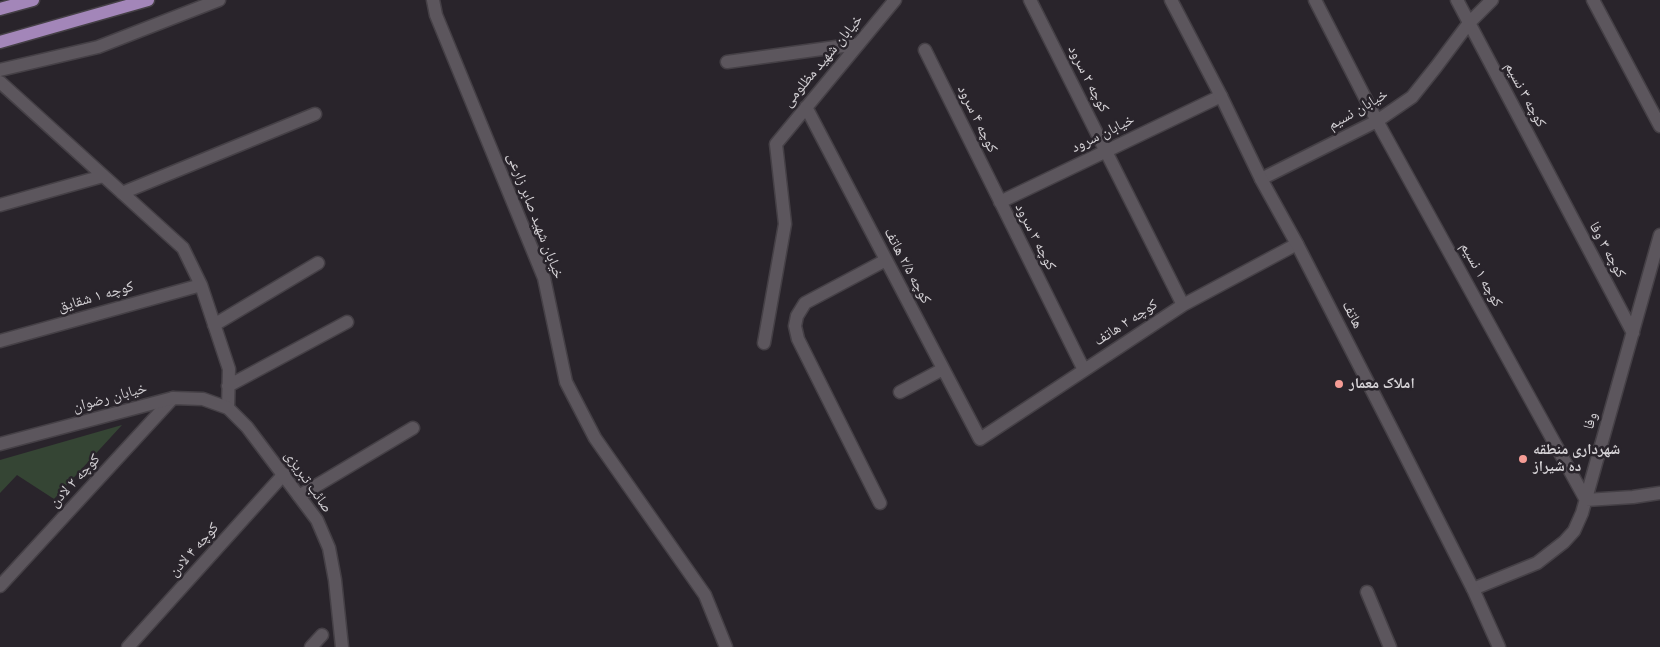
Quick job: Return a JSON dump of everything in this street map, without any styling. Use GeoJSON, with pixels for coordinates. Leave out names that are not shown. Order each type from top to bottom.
{"type":"FeatureCollection","features":[{"type":"Feature","properties":{"kind":"main road"},"geometry":{"type":"LineString","coordinates":[[0,9],[34,0]]}},
{"type":"Feature","properties":{"kind":"main road"},"geometry":{"type":"LineString","coordinates":[[0,42],[148,0]]}},
{"type":"Feature","properties":{"kind":"street"},"geometry":{"type":"LineString","coordinates":[[0,70],[98,47],[219,0]]}},
{"type":"Feature","properties":{"kind":"street","name":"خیابان شهید صابر زارعی"},"geometry":{"type":"LineString","coordinates":[[432,0],[436,15],[544,278],[566,382],[595,438],[705,595],[726,647]]}},
{"type":"Feature","properties":{"kind":"street","name":"خیابان شهید مظلومی"},"geometry":{"type":"LineString","coordinates":[[764,343],[785,224],[776,144],[895,0]]}},
{"type":"Feature","properties":{"kind":"street","name":"کوچه ۲ سرود"},"geometry":{"type":"LineString","coordinates":[[1030,0],[1183,305]]}},
{"type":"Feature","properties":{"kind":"street","name":"هاتف"},"geometry":{"type":"LineString","coordinates":[[1171,0],[1221,96],[1261,180],[1297,244],[1473,589],[1499,647]]}},
{"type":"Feature","properties":{"kind":"street","name":"کوچه ۱ نسیم"},"geometry":{"type":"LineString","coordinates":[[1316,0],[1378,122],[1586,500]]}},
{"type":"Feature","properties":{"kind":"street","name":"کوچه ۳ نسیم"},"geometry":{"type":"LineString","coordinates":[[1457,0],[1553,182]]}},
{"type":"Feature","properties":{"kind":"street","name":"خیابان نسیم"},"geometry":{"type":"LineString","coordinates":[[1261,180],[1378,122],[1412,97],[1469,23],[1492,0]]}},
{"type":"Feature","properties":{"kind":"street"},"geometry":{"type":"LineString","coordinates":[[1593,0],[1660,126]]}},
{"type":"Feature","properties":{"kind":"street"},"geometry":{"type":"LineString","coordinates":[[727,62],[858,44]]}},
{"type":"Feature","properties":{"kind":"street","name":"کوچه ۴ سرود"},"geometry":{"type":"LineString","coordinates":[[925,50],[1000,202]]}},
{"type":"Feature","properties":{"kind":"street"},"geometry":{"type":"LineString","coordinates":[[0,82],[183,248],[201,285],[228,369],[228,408]]}},
{"type":"Feature","properties":{"kind":"street","name":"خیابان سرود"},"geometry":{"type":"LineString","coordinates":[[1000,202],[1221,96]]}},
{"type":"Feature","properties":{"kind":"street","name":"کوچه ۲/۵ هاتف"},"geometry":{"type":"LineString","coordinates":[[806,107],[980,440]]}},
{"type":"Feature","properties":{"kind":"street"},"geometry":{"type":"LineString","coordinates":[[122,193],[315,114]]}},
{"type":"Feature","properties":{"kind":"street"},"geometry":{"type":"LineString","coordinates":[[0,205],[103,176]]}},
{"type":"Feature","properties":{"kind":"street","name":"کوچه ۳ وفا"},"geometry":{"type":"LineString","coordinates":[[1553,182],[1633,334]]}},
{"type":"Feature","properties":{"kind":"street","name":"کوچه ۳ سرود"},"geometry":{"type":"LineString","coordinates":[[1000,202],[1084,370]]}},
{"type":"Feature","properties":{"kind":"street","name":"وفا"},"geometry":{"type":"LineString","coordinates":[[1473,589],[1536,563],[1564,542],[1574,531],[1586,500],[1660,235]]}},
{"type":"Feature","properties":{"kind":"street","name":"کوچه ۲ هاتف"},"geometry":{"type":"LineString","coordinates":[[980,440],[1183,305],[1297,244]]}},
{"type":"Feature","properties":{"kind":"street"},"geometry":{"type":"LineString","coordinates":[[880,503],[798,339],[795,326],[797,316],[805,303],[886,260]]}},
{"type":"Feature","properties":{"kind":"street"},"geometry":{"type":"LineString","coordinates":[[214,325],[318,263]]}},
{"type":"Feature","properties":{"kind":"street","name":"کوچه ۱ شقایق"},"geometry":{"type":"LineString","coordinates":[[0,341],[201,285]]}},
{"type":"Feature","properties":{"kind":"street"},"geometry":{"type":"LineString","coordinates":[[228,386],[347,322]]}},
{"type":"Feature","properties":{"kind":"street"},"geometry":{"type":"LineString","coordinates":[[900,392],[943,369]]}},
{"type":"Feature","properties":{"kind":"street","name":"خیابان رضوان"},"geometry":{"type":"LineString","coordinates":[[0,444],[173,398],[203,399],[228,408]]}},
{"type":"Feature","properties":{"kind":"street","name":"کوچه ۲ لادن"},"geometry":{"type":"LineString","coordinates":[[0,586],[173,398]]}},
{"type":"Feature","properties":{"kind":"street","name":"صائب تبریزی"},"geometry":{"type":"LineString","coordinates":[[228,408],[247,427],[317,520],[329,548],[335,580],[342,647]]}},
{"type":"Feature","properties":{"kind":"street"},"geometry":{"type":"LineString","coordinates":[[300,496],[414,428]]}},
{"type":"Feature","properties":{"kind":"street","name":"کوچه ۴ لادن"},"geometry":{"type":"LineString","coordinates":[[128,647],[284,474]]}},
{"type":"Feature","properties":{"kind":"street"},"geometry":{"type":"LineString","coordinates":[[1586,500],[1660,493]]}},
{"type":"Feature","properties":{"kind":"street"},"geometry":{"type":"LineString","coordinates":[[1367,592],[1390,647]]}},
{"type":"Feature","properties":{"kind":"street"},"geometry":{"type":"LineString","coordinates":[[311,647],[322,635]]}},
{"type":"Feature","properties":{"kind":"green space"},"geometry":{"type":"Polygon","coordinates":[[[122,425],[54,499],[17,475],[0,493],[0,460],[122,425]]]}},
{"type":"Feature","properties":{"kind":"place","name":"املاک معمار"},"geometry":{"type":"Point","coordinates":[1339,384]}},
{"type":"Feature","properties":{"kind":"place","name":"شهرداری منطقه ده شیراز"},"geometry":{"type":"Point","coordinates":[1523,459]}}]}
